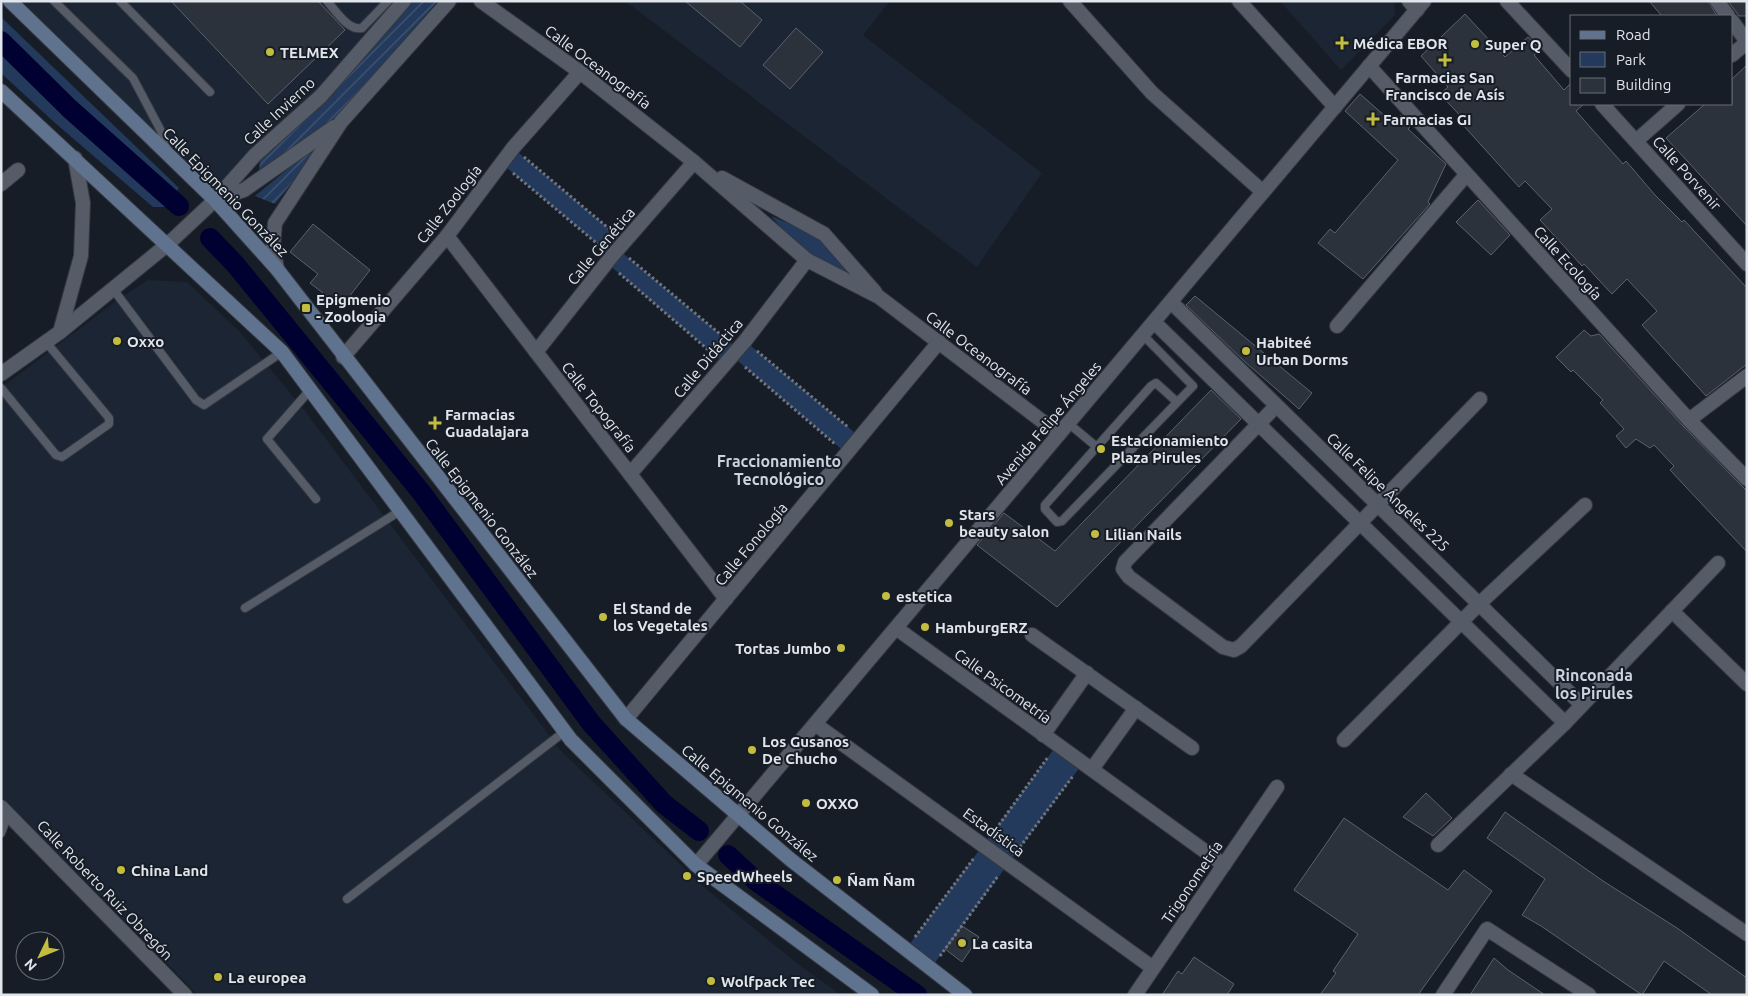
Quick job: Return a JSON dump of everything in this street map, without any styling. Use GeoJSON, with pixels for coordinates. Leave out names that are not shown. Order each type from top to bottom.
{"type":"FeatureCollection","features":[{"type":"Feature","properties":{"kind":"main road","name":"Calle Epigmenio González"},"geometry":{"type":"LineString","coordinates":[[10,1],[170,156],[277,269],[343,357],[626,719],[738,816],[965,995]]}},
{"type":"Feature","properties":{"kind":"main road"},"geometry":{"type":"LineString","coordinates":[[1,91],[171,242],[282,352],[564,732],[696,865],[872,995]]}},
{"type":"Feature","properties":{"kind":"street","name":"Calle Invierno"},"geometry":{"type":"LineString","coordinates":[[1,374],[60,332],[171,242],[212,202],[255,155],[321,96],[404,1]]}},
{"type":"Feature","properties":{"kind":"street"},"geometry":{"type":"LineString","coordinates":[[277,269],[273,247],[275,223],[341,122],[449,1]]}},
{"type":"Feature","properties":{"kind":"street","name":"Calle Oceanografía"},"geometry":{"type":"LineString","coordinates":[[481,1],[580,72],[694,162],[807,260],[879,297],[1059,434]]}},
{"type":"Feature","properties":{"kind":"street"},"geometry":{"type":"LineString","coordinates":[[1070,1],[1152,93],[1263,192]]}},
{"type":"Feature","properties":{"kind":"street"},"geometry":{"type":"LineString","coordinates":[[1239,1],[1335,106]]}},
{"type":"Feature","properties":{"kind":"street"},"geometry":{"type":"LineString","coordinates":[[1507,1],[1570,69]]}},
{"type":"Feature","properties":{"kind":"street"},"geometry":{"type":"LineString","coordinates":[[1717,1],[1727,15]]}},
{"type":"Feature","properties":{"kind":"street","name":"Avenida Felipe Ángeles"},"geometry":{"type":"LineString","coordinates":[[696,865],[1369,66],[1417,4]]}},
{"type":"Feature","properties":{"kind":"street"},"geometry":{"type":"LineString","coordinates":[[1733,23],[1747,42],[1733,54]]}},
{"type":"Feature","properties":{"kind":"street","name":"Calle Ecología"},"geometry":{"type":"LineString","coordinates":[[1369,66],[1689,420],[1747,479]]}},
{"type":"Feature","properties":{"kind":"street","name":"Calle Zoología"},"geometry":{"type":"LineString","coordinates":[[343,357],[447,236],[513,148],[580,72]]}},
{"type":"Feature","properties":{"kind":"street","name":"Calle Porvenir"},"geometry":{"type":"LineString","coordinates":[[1603,105],[1747,264]]}},
{"type":"Feature","properties":{"kind":"street"},"geometry":{"type":"LineString","coordinates":[[1636,141],[1677,105]]}},
{"type":"Feature","properties":{"kind":"street"},"geometry":{"type":"LineString","coordinates":[[212,202],[251,186],[341,122]]}},
{"type":"Feature","properties":{"kind":"street"},"geometry":{"type":"LineString","coordinates":[[60,332],[81,256],[83,203],[75,158]]}},
{"type":"Feature","properties":{"kind":"street","name":"Calle Oceanografía"},"geometry":{"type":"LineString","coordinates":[[694,162],[824,234],[879,297]]}},
{"type":"Feature","properties":{"kind":"street","name":"Calle Genética"},"geometry":{"type":"LineString","coordinates":[[536,352],[616,253],[694,162]]}},
{"type":"Feature","properties":{"kind":"street"},"geometry":{"type":"LineString","coordinates":[[1,184],[18,170]]}},
{"type":"Feature","properties":{"kind":"street"},"geometry":{"type":"LineString","coordinates":[[1337,326],[1466,175]]}},
{"type":"Feature","properties":{"kind":"street","name":"Calle Topografía"},"geometry":{"type":"LineString","coordinates":[[447,236],[726,599]]}},
{"type":"Feature","properties":{"kind":"street","name":"Calle Didáctica"},"geometry":{"type":"LineString","coordinates":[[630,474],[735,352],[807,260]]}},
{"type":"Feature","properties":{"kind":"street","name":"Calle Felipe Ángeles 225"},"geometry":{"type":"LineString","coordinates":[[1170,302],[1582,705]]}},
{"type":"Feature","properties":{"kind":"street"},"geometry":{"type":"LineString","coordinates":[[1154,322],[1565,723]]}},
{"type":"Feature","properties":{"kind":"street","name":"Calle Fonología"},"geometry":{"type":"LineString","coordinates":[[626,719],[938,342]]}},
{"type":"Feature","properties":{"kind":"street"},"geometry":{"type":"LineString","coordinates":[[1689,420],[1747,376]]}},
{"type":"Feature","properties":{"kind":"street"},"geometry":{"type":"LineString","coordinates":[[1276,406],[1124,562],[1123,570],[1129,576],[1223,647],[1234,650],[1241,646],[1480,399]]}},
{"type":"Feature","properties":{"kind":"street"},"geometry":{"type":"LineString","coordinates":[[1344,740],[1479,604],[1584,505]]}},
{"type":"Feature","properties":{"kind":"street"},"geometry":{"type":"LineString","coordinates":[[1438,845],[1565,723],[1718,563]]}},
{"type":"Feature","properties":{"kind":"street"},"geometry":{"type":"LineString","coordinates":[[1672,611],[1747,684]]}},
{"type":"Feature","properties":{"kind":"street","name":"Calle Psicometría"},"geometry":{"type":"LineString","coordinates":[[896,628],[1224,865]]}},
{"type":"Feature","properties":{"kind":"street"},"geometry":{"type":"LineString","coordinates":[[1032,635],[1192,748]]}},
{"type":"Feature","properties":{"kind":"street"},"geometry":{"type":"LineString","coordinates":[[1043,735],[1087,673]]}},
{"type":"Feature","properties":{"kind":"street"},"geometry":{"type":"LineString","coordinates":[[1087,766],[1136,708]]}},
{"type":"Feature","properties":{"kind":"street","name":"Estadística"},"geometry":{"type":"LineString","coordinates":[[815,724],[1153,968]]}},
{"type":"Feature","properties":{"kind":"street"},"geometry":{"type":"LineString","coordinates":[[1511,774],[1747,934]]}},
{"type":"Feature","properties":{"kind":"street","name":"Trigonometría"},"geometry":{"type":"LineString","coordinates":[[1135,995],[1277,787]]}},
{"type":"Feature","properties":{"kind":"street","name":"Calle Roberto Ruiz Obregón"},"geometry":{"type":"LineString","coordinates":[[4,811],[185,995]]}},
{"type":"Feature","properties":{"kind":"street"},"geometry":{"type":"LineString","coordinates":[[1443,995],[1487,929],[1589,995]]}},
{"type":"Feature","properties":{"kind":"lane"},"geometry":{"type":"LineString","coordinates":[[54,1],[133,78],[161,132],[170,156]]}},
{"type":"Feature","properties":{"kind":"lane"},"geometry":{"type":"LineString","coordinates":[[120,1],[210,92]]}},
{"type":"Feature","properties":{"kind":"lane"},"geometry":{"type":"LineString","coordinates":[[327,1],[350,26],[356,29],[362,28],[388,1]]}},
{"type":"Feature","properties":{"kind":"lane"},"geometry":{"type":"LineString","coordinates":[[113,289],[196,400],[204,405],[282,352]]}},
{"type":"Feature","properties":{"kind":"lane"},"geometry":{"type":"LineString","coordinates":[[1143,335],[1193,386],[1062,521],[1056,522],[1045,509],[1045,505],[1098,448],[1150,386],[1156,383],[1177,402]]}},
{"type":"Feature","properties":{"kind":"lane"},"geometry":{"type":"LineString","coordinates":[[1,388],[56,454],[62,457],[108,424],[109,418],[46,342]]}},
{"type":"Feature","properties":{"kind":"lane"},"geometry":{"type":"LineString","coordinates":[[310,390],[267,439],[316,499]]}},
{"type":"Feature","properties":{"kind":"lane"},"geometry":{"type":"LineString","coordinates":[[1068,424],[1098,448]]}},
{"type":"Feature","properties":{"kind":"lane"},"geometry":{"type":"LineString","coordinates":[[246,608],[400,511]]}},
{"type":"Feature","properties":{"kind":"lane"},"geometry":{"type":"LineString","coordinates":[[347,899],[564,732]]}},
{"type":"Feature","properties":{"kind":"lane"},"geometry":{"type":"LineString","coordinates":[[1,833],[4,811]]}},
{"type":"Feature","properties":{"kind":"path"},"geometry":{"type":"LineString","coordinates":[[513,148],[616,253],[735,352],[860,437]]}},
{"type":"Feature","properties":{"kind":"path"},"geometry":{"type":"LineString","coordinates":[[501,163],[616,253],[735,352],[847,454]]}},
{"type":"Feature","properties":{"kind":"path"},"geometry":{"type":"LineString","coordinates":[[906,949],[1058,745]]}},
{"type":"Feature","properties":{"kind":"path"},"geometry":{"type":"LineString","coordinates":[[931,968],[1008,862],[1087,766]]}},
{"type":"Feature","properties":{"kind":"shaded area"},"geometry":{"type":"Polygon","coordinates":[[[10,1],[404,1],[215,200],[10,1]]]}},
{"type":"Feature","properties":{"kind":"shaded area"},"geometry":{"type":"Polygon","coordinates":[[[625,1],[890,1],[863,35],[1042,173],[977,267],[625,1]]]}},
{"type":"Feature","properties":{"kind":"shaded area","name":"Médica EBOR"},"geometry":{"type":"Polygon","coordinates":[[[1280,1],[1394,1],[1395,15],[1341,70],[1280,1]]]}},
{"type":"Feature","properties":{"kind":"shaded area"},"geometry":{"type":"Polygon","coordinates":[[[148,280],[187,282],[239,331],[301,406],[561,751],[705,888],[794,961],[841,995],[198,995],[1,796],[1,388],[120,298],[148,280]]]}},
{"type":"Feature","properties":{"kind":"green space"},"geometry":{"type":"Polygon","coordinates":[[[403,1],[438,1],[337,117],[259,171],[260,160],[403,1]]]}},
{"type":"Feature","properties":{"kind":"green space"},"geometry":{"type":"Polygon","coordinates":[[[1,17],[179,188],[165,207],[153,207],[54,122],[1,73],[1,17]]]}},
{"type":"Feature","properties":{"kind":"green space"},"geometry":{"type":"Polygon","coordinates":[[[330,134],[275,204],[255,196],[330,134]]]}},
{"type":"Feature","properties":{"kind":"green space"},"geometry":{"type":"Polygon","coordinates":[[[513,148],[625,242],[619,250],[738,349],[745,341],[860,437],[847,454],[732,356],[725,364],[607,263],[612,256],[501,163],[513,148]]]}},
{"type":"Feature","properties":{"kind":"green space"},"geometry":{"type":"Polygon","coordinates":[[[771,216],[819,236],[857,281],[808,259],[771,216]]]}},
{"type":"Feature","properties":{"kind":"green space"},"geometry":{"type":"Polygon","coordinates":[[[1057,745],[1083,763],[931,968],[906,949],[1057,745]]]}},
{"type":"Feature","properties":{"kind":"building","name":"TELMEX"},"geometry":{"type":"Polygon","coordinates":[[[171,1],[318,1],[345,30],[268,104],[171,1]]]}},
{"type":"Feature","properties":{"kind":"building"},"geometry":{"type":"Polygon","coordinates":[[[685,1],[740,1],[762,20],[740,47],[685,1]]]}},
{"type":"Feature","properties":{"kind":"building"},"geometry":{"type":"Polygon","coordinates":[[[1649,1],[1708,1],[1716,15],[1661,15],[1649,1]]]}},
{"type":"Feature","properties":{"kind":"building"},"geometry":{"type":"Polygon","coordinates":[[[1728,1],[1747,1],[1747,16],[1739,16],[1728,1]]]}},
{"type":"Feature","properties":{"kind":"building"},"geometry":{"type":"Polygon","coordinates":[[[1465,14],[1505,57],[1528,37],[1541,50],[1534,55],[1564,90],[1570,84],[1570,105],[1583,105],[1576,111],[1623,164],[1626,161],[1655,195],[1682,222],[1684,220],[1747,288],[1747,364],[1706,396],[1642,325],[1657,311],[1627,279],[1612,294],[1584,264],[1582,266],[1540,220],[1552,209],[1525,181],[1519,187],[1463,125],[1466,122],[1440,94],[1448,87],[1421,56],[1465,14]]]}},
{"type":"Feature","properties":{"kind":"building"},"geometry":{"type":"Polygon","coordinates":[[[796,28],[823,52],[790,89],[763,65],[796,28]]]}},
{"type":"Feature","properties":{"kind":"building"},"geometry":{"type":"Polygon","coordinates":[[[1747,65],[1747,226],[1666,138],[1704,105],[1733,105],[1733,78],[1747,65]]]}},
{"type":"Feature","properties":{"kind":"building"},"geometry":{"type":"Polygon","coordinates":[[[1360,94],[1393,123],[1401,115],[1411,126],[1408,129],[1446,164],[1428,202],[1430,204],[1363,279],[1318,243],[1330,229],[1335,233],[1398,160],[1345,111],[1360,94]]]}},
{"type":"Feature","properties":{"kind":"building"},"geometry":{"type":"Polygon","coordinates":[[[1478,200],[1510,235],[1491,255],[1456,222],[1478,200]]]}},
{"type":"Feature","properties":{"kind":"building"},"geometry":{"type":"Polygon","coordinates":[[[313,224],[370,270],[341,307],[310,283],[318,274],[290,252],[313,224]]]}},
{"type":"Feature","properties":{"kind":"building","name":"Habiteé Urban Dorms"},"geometry":{"type":"Polygon","coordinates":[[[1195,296],[1312,393],[1299,409],[1244,361],[1186,305],[1195,296]]]}},
{"type":"Feature","properties":{"kind":"building"},"geometry":{"type":"Polygon","coordinates":[[[1584,330],[1591,336],[1599,334],[1683,426],[1747,491],[1747,552],[1670,470],[1674,466],[1654,445],[1650,448],[1636,439],[1626,448],[1616,436],[1624,429],[1600,403],[1603,400],[1573,370],[1571,372],[1556,357],[1584,330]]]}},
{"type":"Feature","properties":{"kind":"building"},"geometry":{"type":"Polygon","coordinates":[[[1211,390],[1241,419],[1057,607],[977,545],[1004,513],[1055,551],[1211,390]]]}},
{"type":"Feature","properties":{"kind":"building"},"geometry":{"type":"Polygon","coordinates":[[[1426,793],[1452,818],[1433,836],[1403,817],[1426,793]]]}},
{"type":"Feature","properties":{"kind":"building"},"geometry":{"type":"Polygon","coordinates":[[[1505,812],[1603,881],[1677,928],[1747,978],[1747,995],[1712,995],[1664,961],[1642,995],[1522,915],[1545,879],[1487,838],[1505,812]]]}},
{"type":"Feature","properties":{"kind":"building"},"geometry":{"type":"Polygon","coordinates":[[[1344,818],[1448,890],[1464,870],[1492,891],[1418,995],[1320,995],[1336,973],[1333,971],[1358,934],[1294,890],[1344,818]]]}},
{"type":"Feature","properties":{"kind":"building","name":"La casita"},"geometry":{"type":"Polygon","coordinates":[[[962,926],[979,937],[962,962],[945,949],[962,926]]]}},
{"type":"Feature","properties":{"kind":"building"},"geometry":{"type":"Polygon","coordinates":[[[1194,957],[1234,984],[1227,995],[1162,995],[1178,971],[1182,974],[1194,957]]]}},
{"type":"Feature","properties":{"kind":"building"},"geometry":{"type":"Polygon","coordinates":[[[1494,958],[1508,970],[1545,995],[1470,995],[1494,958]]]}},
{"type":"Feature","properties":{"kind":"waterway"},"geometry":{"type":"LineString","coordinates":[[1,41],[70,109],[179,206]]}},
{"type":"Feature","properties":{"kind":"waterway"},"geometry":{"type":"LineString","coordinates":[[210,238],[235,264],[421,492],[591,723],[664,804],[699,831]]}},
{"type":"Feature","properties":{"kind":"waterway"},"geometry":{"type":"LineString","coordinates":[[728,855],[756,881],[917,995]]}},
{"type":"Feature","properties":{"kind":"place","name":"Médica EBOR"},"geometry":{"type":"Point","coordinates":[1342,43]}},
{"type":"Feature","properties":{"kind":"place","name":"Super Q"},"geometry":{"type":"Point","coordinates":[1475,44]}},
{"type":"Feature","properties":{"kind":"place","name":"TELMEX"},"geometry":{"type":"Point","coordinates":[270,52]}},
{"type":"Feature","properties":{"kind":"place","name":"Farmacias San Francisco de Asís"},"geometry":{"type":"Point","coordinates":[1445,60]}},
{"type":"Feature","properties":{"kind":"place","name":"Farmacias GI"},"geometry":{"type":"Point","coordinates":[1373,119]}},
{"type":"Feature","properties":{"kind":"place","name":"Epigmenio - Zoologia"},"geometry":{"type":"Point","coordinates":[306,308]}},
{"type":"Feature","properties":{"kind":"place","name":"Oxxo"},"geometry":{"type":"Point","coordinates":[117,341]}},
{"type":"Feature","properties":{"kind":"place","name":"Habiteé Urban Dorms"},"geometry":{"type":"Point","coordinates":[1246,351]}},
{"type":"Feature","properties":{"kind":"place","name":"Farmacias Guadalajara"},"geometry":{"type":"Point","coordinates":[435,423]}},
{"type":"Feature","properties":{"kind":"place","name":"Estacionamiento Plaza Pirules"},"geometry":{"type":"Point","coordinates":[1101,449]}},
{"type":"Feature","properties":{"kind":"place","name":"Stars beauty salon"},"geometry":{"type":"Point","coordinates":[949,523]}},
{"type":"Feature","properties":{"kind":"place","name":"Lilian Nails"},"geometry":{"type":"Point","coordinates":[1095,534]}},
{"type":"Feature","properties":{"kind":"place","name":"estetica"},"geometry":{"type":"Point","coordinates":[886,596]}},
{"type":"Feature","properties":{"kind":"place","name":"El Stand de los Vegetales"},"geometry":{"type":"Point","coordinates":[603,617]}},
{"type":"Feature","properties":{"kind":"place","name":"HamburgERZ"},"geometry":{"type":"Point","coordinates":[925,627]}},
{"type":"Feature","properties":{"kind":"place","name":"Tortas Jumbo"},"geometry":{"type":"Point","coordinates":[841,648]}},
{"type":"Feature","properties":{"kind":"place","name":"Los Gusanos De Chucho"},"geometry":{"type":"Point","coordinates":[752,750]}},
{"type":"Feature","properties":{"kind":"place","name":"OXXO"},"geometry":{"type":"Point","coordinates":[806,803]}},
{"type":"Feature","properties":{"kind":"place","name":"China Land"},"geometry":{"type":"Point","coordinates":[121,870]}},
{"type":"Feature","properties":{"kind":"place","name":"SpeedWheels"},"geometry":{"type":"Point","coordinates":[687,876]}},
{"type":"Feature","properties":{"kind":"place","name":"Ñam Ñam"},"geometry":{"type":"Point","coordinates":[837,880]}},
{"type":"Feature","properties":{"kind":"place","name":"La casita"},"geometry":{"type":"Point","coordinates":[962,943]}},
{"type":"Feature","properties":{"kind":"place","name":"La europea"},"geometry":{"type":"Point","coordinates":[218,977]}},
{"type":"Feature","properties":{"kind":"place","name":"Wolfpack Tec"},"geometry":{"type":"Point","coordinates":[711,981]}},
{"type":"Feature","properties":{"kind":"district","name":"Fraccionamiento Tecnológico"},"geometry":{"type":"Point","coordinates":[779,470]}},
{"type":"Feature","properties":{"kind":"district","name":"Rinconada los Pirules"},"geometry":{"type":"Point","coordinates":[1594,684]}}]}
